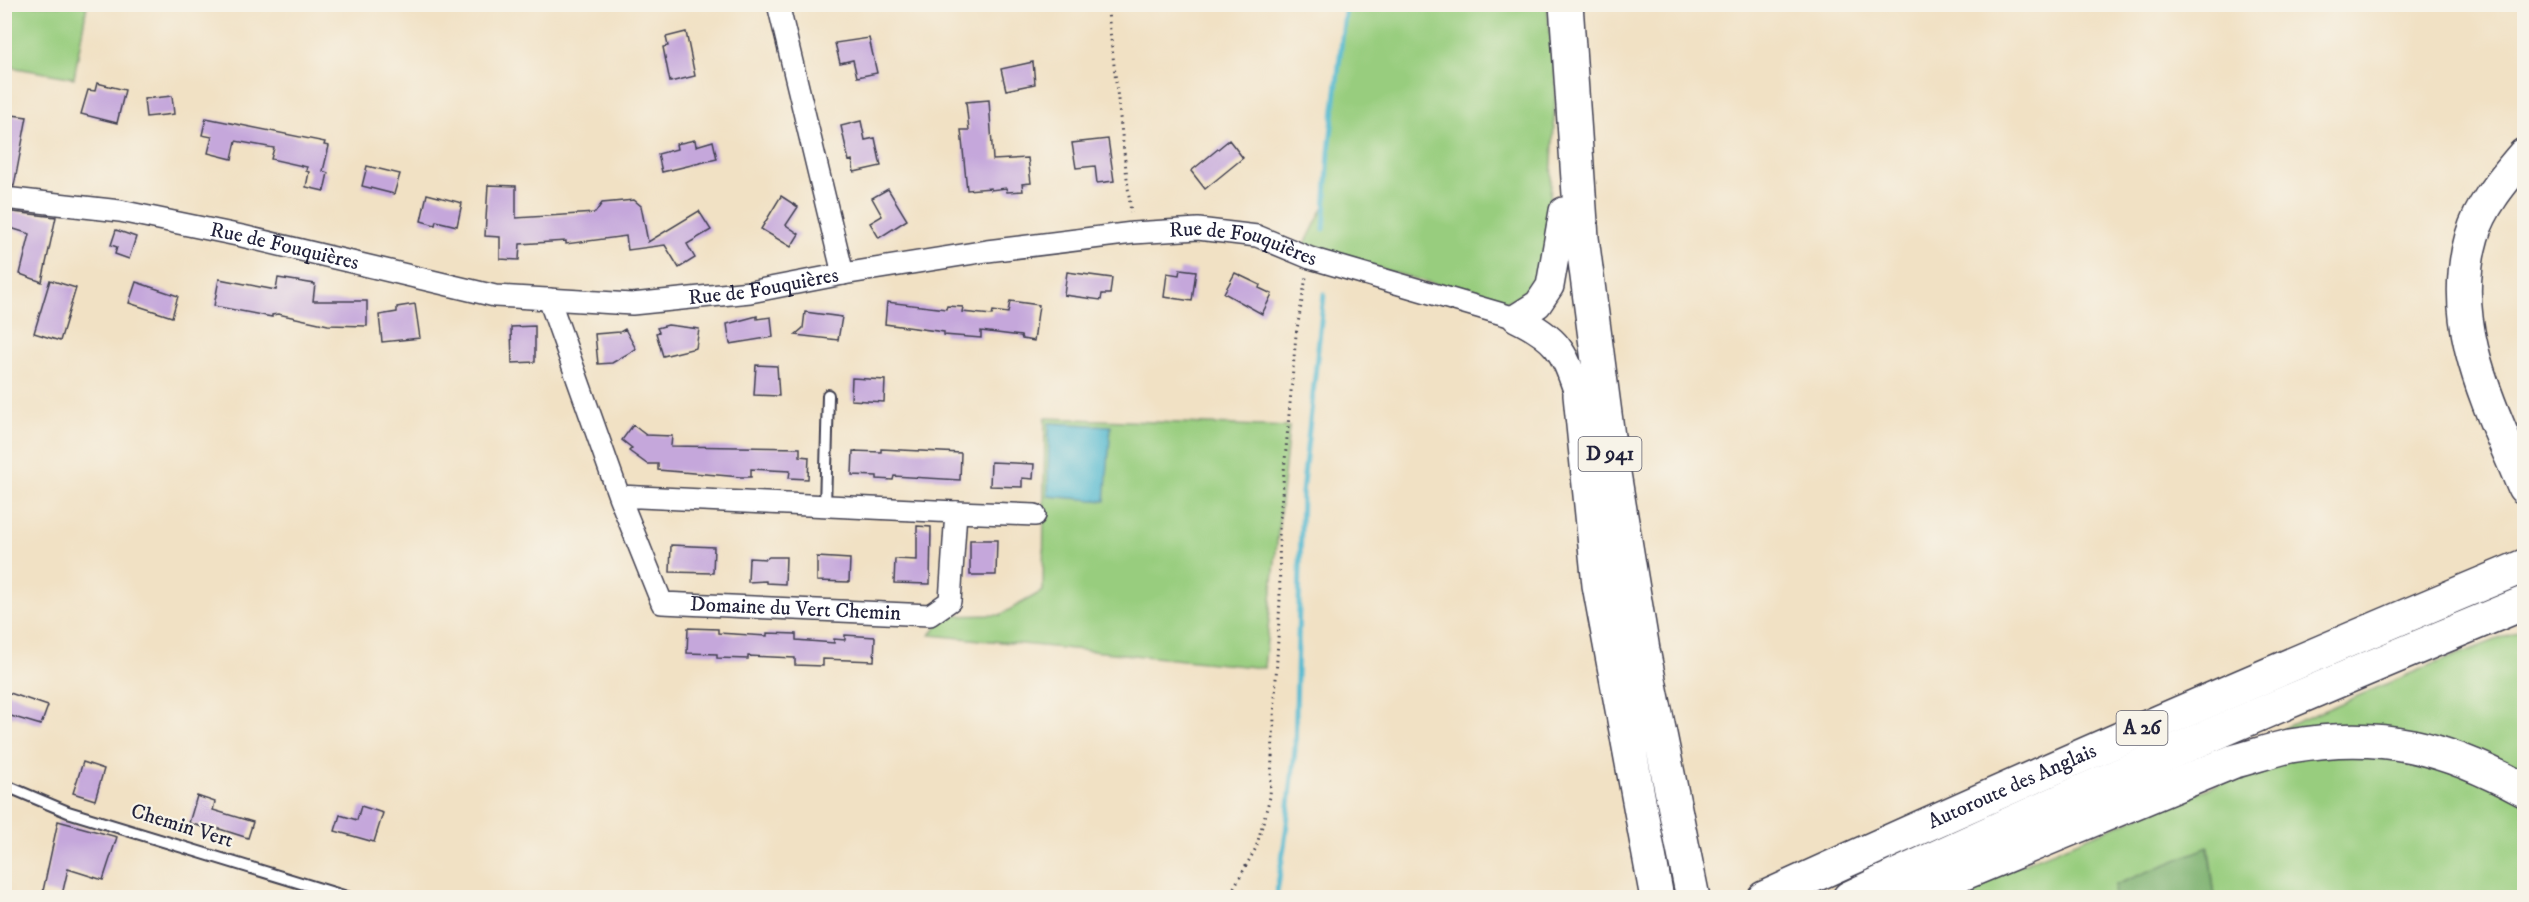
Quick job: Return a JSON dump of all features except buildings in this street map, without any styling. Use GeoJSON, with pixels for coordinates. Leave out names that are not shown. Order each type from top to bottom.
{"type":"FeatureCollection","features":[{"type":"Feature","properties":{"kind":"main road","name":"D 941"},"geometry":{"type":"LineString","coordinates":[[1549,4],[1563,211],[1599,585],[1658,897]]}},
{"type":"Feature","properties":{"kind":"main road","name":"D 941"},"geometry":{"type":"LineString","coordinates":[[1566,4],[1582,237],[1608,437],[1643,650],[1693,897]]}},
{"type":"Feature","properties":{"kind":"main road"},"geometry":{"type":"LineString","coordinates":[[2524,155],[2486,206],[2472,235],[2463,303],[2469,344],[2480,382],[2524,486]]}},
{"type":"Feature","properties":{"kind":"main road"},"geometry":{"type":"LineString","coordinates":[[2524,178],[2498,214],[2488,240],[2481,280],[2485,328],[2494,376],[2524,453]]}},
{"type":"Feature","properties":{"kind":"main road","name":"Autoroute des Anglais"},"geometry":{"type":"LineString","coordinates":[[1764,897],[2018,782],[2524,566]]}},
{"type":"Feature","properties":{"kind":"main road","name":"Autoroute des Anglais"},"geometry":{"type":"LineString","coordinates":[[1848,897],[2008,823],[2262,712],[2524,603]]}},
{"type":"Feature","properties":{"kind":"main road"},"geometry":{"type":"LineString","coordinates":[[1904,897],[2232,762],[2289,746],[2339,740],[2373,740],[2418,746],[2482,767],[2524,790]]}},
{"type":"Feature","properties":{"kind":"street"},"geometry":{"type":"LineString","coordinates":[[778,4],[843,274]]}},
{"type":"Feature","properties":{"kind":"street","name":"Rue de Fouquières"},"geometry":{"type":"LineString","coordinates":[[4,198],[120,211],[242,236],[495,296],[632,304],[750,292],[843,274],[987,251],[1133,233],[1198,229],[1257,236],[1310,258],[1516,318]]}},
{"type":"Feature","properties":{"kind":"street"},"geometry":{"type":"LineString","coordinates":[[1516,318],[1538,304],[1550,286],[1563,211]]}},
{"type":"Feature","properties":{"kind":"street","name":"Domaine du Vert Chemin"},"geometry":{"type":"LineString","coordinates":[[549,299],[619,496],[662,603],[930,615],[950,601],[956,512]]}},
{"type":"Feature","properties":{"kind":"street"},"geometry":{"type":"LineString","coordinates":[[1516,318],[1539,329],[1556,342],[1568,365],[1581,401]]}},
{"type":"Feature","properties":{"kind":"street"},"geometry":{"type":"LineString","coordinates":[[619,496],[1035,515]]}},
{"type":"Feature","properties":{"kind":"lane"},"geometry":{"type":"LineString","coordinates":[[825,507],[828,395]]}},
{"type":"Feature","properties":{"kind":"lane","name":"Chemin Vert"},"geometry":{"type":"LineString","coordinates":[[4,785],[68,812],[351,897]]}},
{"type":"Feature","properties":{"kind":"path"},"geometry":{"type":"LineString","coordinates":[[1107,4],[1133,233]]}},
{"type":"Feature","properties":{"kind":"path"},"geometry":{"type":"LineString","coordinates":[[1228,897],[1256,848],[1270,797],[1280,599],[1280,519],[1296,334],[1310,258]]}},
{"type":"Feature","properties":{"kind":"green space"},"geometry":{"type":"Polygon","coordinates":[[[4,5],[87,5],[74,78],[5,66],[4,5]]]}},
{"type":"Feature","properties":{"kind":"green space"},"geometry":{"type":"Polygon","coordinates":[[[1346,5],[1547,5],[1556,84],[1548,240],[1544,275],[1527,294],[1505,302],[1412,278],[1304,246],[1327,200],[1329,152],[1346,5]]]}},
{"type":"Feature","properties":{"kind":"green space"},"geometry":{"type":"Polygon","coordinates":[[[1045,418],[1289,427],[1264,668],[930,635],[946,616],[1000,615],[1043,591],[1045,418]]]}},
{"type":"Feature","properties":{"kind":"green space"},"geometry":{"type":"Polygon","coordinates":[[[2524,629],[2524,897],[2215,897],[2209,848],[2115,885],[2114,897],[1939,898],[2263,766],[2278,730],[2426,667],[2524,629]]]}},
{"type":"Feature","properties":{"kind":"green space"},"geometry":{"type":"Polygon","coordinates":[[[2208,847],[2215,897],[2114,897],[2115,885],[2208,847]]]}},
{"type":"Feature","properties":{"kind":"water"},"geometry":{"type":"Polygon","coordinates":[[[1049,423],[1111,426],[1105,501],[1048,496],[1049,423]]]}},
{"type":"Feature","properties":{"kind":"waterway"},"geometry":{"type":"LineString","coordinates":[[1324,229],[1329,152],[1346,4]]}},
{"type":"Feature","properties":{"kind":"waterway"},"geometry":{"type":"LineString","coordinates":[[1276,898],[1295,750],[1302,493],[1324,294]]}}]}
